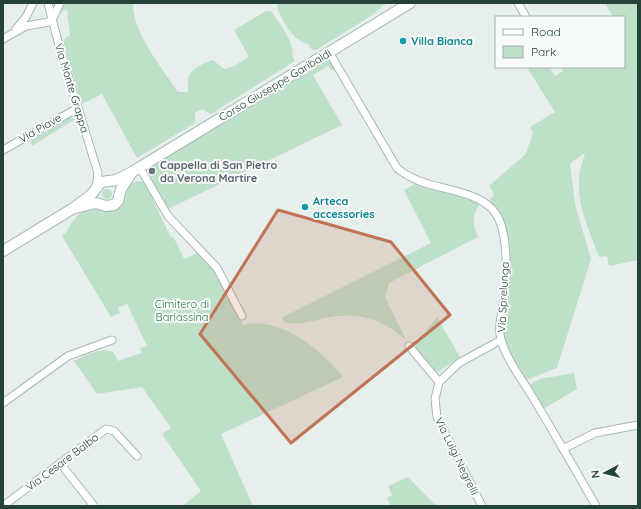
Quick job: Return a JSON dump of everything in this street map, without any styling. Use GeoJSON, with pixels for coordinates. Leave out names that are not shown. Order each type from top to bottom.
{"type":"FeatureCollection","features":[{"type":"Feature","properties":{"kind":"main road","name":"Corso Giuseppe Garibaldi"},"geometry":{"type":"LineString","coordinates":[[109,181],[116,180],[136,170],[410,3]]}},
{"type":"Feature","properties":{"kind":"main road"},"geometry":{"type":"LineString","coordinates":[[68,212],[96,203],[106,206],[114,205],[119,199],[120,193],[136,170]]}},
{"type":"Feature","properties":{"kind":"main road"},"geometry":{"type":"LineString","coordinates":[[3,251],[68,212],[91,195],[101,182],[109,181],[118,186],[120,193]]}},
{"type":"Feature","properties":{"kind":"main road"},"geometry":{"type":"LineString","coordinates":[[96,188],[95,196],[101,205]]}},
{"type":"Feature","properties":{"kind":"street"},"geometry":{"type":"LineString","coordinates":[[13,32],[24,20],[33,3]]}},
{"type":"Feature","properties":{"kind":"street","name":"Via Monte Grappa"},"geometry":{"type":"LineString","coordinates":[[48,3],[54,28],[98,172],[96,188]]}},
{"type":"Feature","properties":{"kind":"street"},"geometry":{"type":"LineString","coordinates":[[44,23],[52,19],[60,3]]}},
{"type":"Feature","properties":{"kind":"street"},"geometry":{"type":"LineString","coordinates":[[518,3],[525,16]]}},
{"type":"Feature","properties":{"kind":"street"},"geometry":{"type":"LineString","coordinates":[[3,39],[13,32],[29,25],[44,23],[51,24],[54,28]]}},
{"type":"Feature","properties":{"kind":"street","name":"Via Sprelunga"},"geometry":{"type":"LineString","coordinates":[[329,52],[397,168],[403,173],[425,184],[479,199],[493,210],[498,217],[503,232],[505,256],[505,288],[499,323],[501,340],[514,366],[596,506]]}},
{"type":"Feature","properties":{"kind":"street","name":"Via Piave"},"geometry":{"type":"LineString","coordinates":[[3,150],[78,108]]}},
{"type":"Feature","properties":{"kind":"street"},"geometry":{"type":"LineString","coordinates":[[136,170],[168,216],[217,268],[242,316]]}},
{"type":"Feature","properties":{"kind":"street"},"geometry":{"type":"LineString","coordinates":[[98,172],[104,179],[109,181]]}},
{"type":"Feature","properties":{"kind":"street"},"geometry":{"type":"LineString","coordinates":[[3,403],[68,356],[112,340]]}},
{"type":"Feature","properties":{"kind":"street"},"geometry":{"type":"LineString","coordinates":[[409,346],[439,382],[459,363],[501,340]]}},
{"type":"Feature","properties":{"kind":"street","name":"Via Luigi Negrelli"},"geometry":{"type":"LineString","coordinates":[[439,382],[435,399],[437,417],[482,506]]}},
{"type":"Feature","properties":{"kind":"street"},"geometry":{"type":"LineString","coordinates":[[563,449],[595,433],[638,425]]}},
{"type":"Feature","properties":{"kind":"street","name":"Via Cesare Balbo"},"geometry":{"type":"LineString","coordinates":[[3,506],[106,429],[114,431],[137,456]]}},
{"type":"Feature","properties":{"kind":"street"},"geometry":{"type":"LineString","coordinates":[[60,463],[94,506]]}},
{"type":"Feature","properties":{"kind":"highlighted area"},"geometry":{"type":"Polygon","coordinates":[[[278,210],[391,242],[450,315],[291,443],[200,334],[278,210]]]}},
{"type":"Feature","properties":{"kind":"green space"},"geometry":{"type":"Polygon","coordinates":[[[64,3],[133,3],[134,14],[143,38],[178,92],[188,92],[189,76],[194,70],[206,63],[213,60],[224,69],[234,66],[249,57],[234,30],[266,11],[272,12],[286,34],[291,43],[295,61],[211,114],[202,109],[195,113],[195,123],[137,158],[102,94],[82,104],[63,41],[66,37],[70,36],[67,10],[61,11],[64,3]]]}},
{"type":"Feature","properties":{"kind":"green space"},"geometry":{"type":"Polygon","coordinates":[[[278,3],[386,3],[374,14],[316,50],[312,50],[309,44],[297,39],[289,30],[277,8],[278,3]]]}},
{"type":"Feature","properties":{"kind":"green space"},"geometry":{"type":"Polygon","coordinates":[[[605,3],[638,3],[638,260],[609,266],[607,256],[599,257],[585,219],[580,200],[579,176],[585,153],[573,161],[570,165],[576,208],[591,259],[557,368],[526,380],[509,351],[502,331],[508,243],[501,217],[490,204],[490,200],[494,194],[489,186],[526,154],[533,132],[530,127],[555,112],[528,69],[550,68],[555,76],[563,71],[562,68],[625,68],[625,16],[612,16],[605,3]]]}},
{"type":"Feature","properties":{"kind":"green space"},"geometry":{"type":"Polygon","coordinates":[[[323,60],[329,61],[335,68],[331,70],[328,66],[313,75],[342,125],[168,209],[150,177],[149,168],[323,60]]]}},
{"type":"Feature","properties":{"kind":"green space"},"geometry":{"type":"Polygon","coordinates":[[[70,117],[75,119],[32,146],[30,141],[31,139],[70,117]]]}},
{"type":"Feature","properties":{"kind":"green space","name":"Cimitero di Barlassina"},"geometry":{"type":"Polygon","coordinates":[[[138,181],[143,182],[147,187],[171,238],[173,236],[184,259],[197,253],[215,270],[243,325],[271,325],[299,337],[334,366],[343,377],[221,434],[253,506],[183,506],[201,491],[162,434],[171,428],[142,387],[97,394],[74,361],[94,352],[105,350],[114,353],[118,361],[142,353],[140,348],[147,346],[127,304],[118,308],[120,313],[111,317],[62,236],[73,221],[83,212],[102,205],[122,202],[129,184],[138,181]]]}},
{"type":"Feature","properties":{"kind":"green space"},"geometry":{"type":"Polygon","coordinates":[[[415,184],[480,203],[474,216],[478,237],[389,283],[385,297],[406,340],[379,322],[359,316],[337,316],[301,323],[286,323],[281,318],[431,243],[404,190],[415,184]]]}},
{"type":"Feature","properties":{"kind":"green space"},"geometry":{"type":"Polygon","coordinates":[[[105,189],[109,189],[112,194],[109,199],[105,199],[102,196],[102,192],[105,189]]]}},
{"type":"Feature","properties":{"kind":"green space"},"geometry":{"type":"Polygon","coordinates":[[[437,317],[460,357],[438,372],[434,371],[416,349],[416,344],[437,317]]]}},
{"type":"Feature","properties":{"kind":"green space"},"geometry":{"type":"Polygon","coordinates":[[[574,373],[577,389],[543,409],[531,388],[531,384],[540,379],[574,373]]]}},
{"type":"Feature","properties":{"kind":"green space"},"geometry":{"type":"Polygon","coordinates":[[[408,477],[436,506],[391,506],[387,498],[392,495],[388,486],[408,477]]]}},
{"type":"Feature","properties":{"kind":"place","name":"Villa Bianca"},"geometry":{"type":"Point","coordinates":[403,41]}},
{"type":"Feature","properties":{"kind":"place","name":"Cappella di San Pietro da Verona Martire"},"geometry":{"type":"Point","coordinates":[152,171]}},
{"type":"Feature","properties":{"kind":"place","name":"Arteca accessories"},"geometry":{"type":"Point","coordinates":[305,207]}}]}
